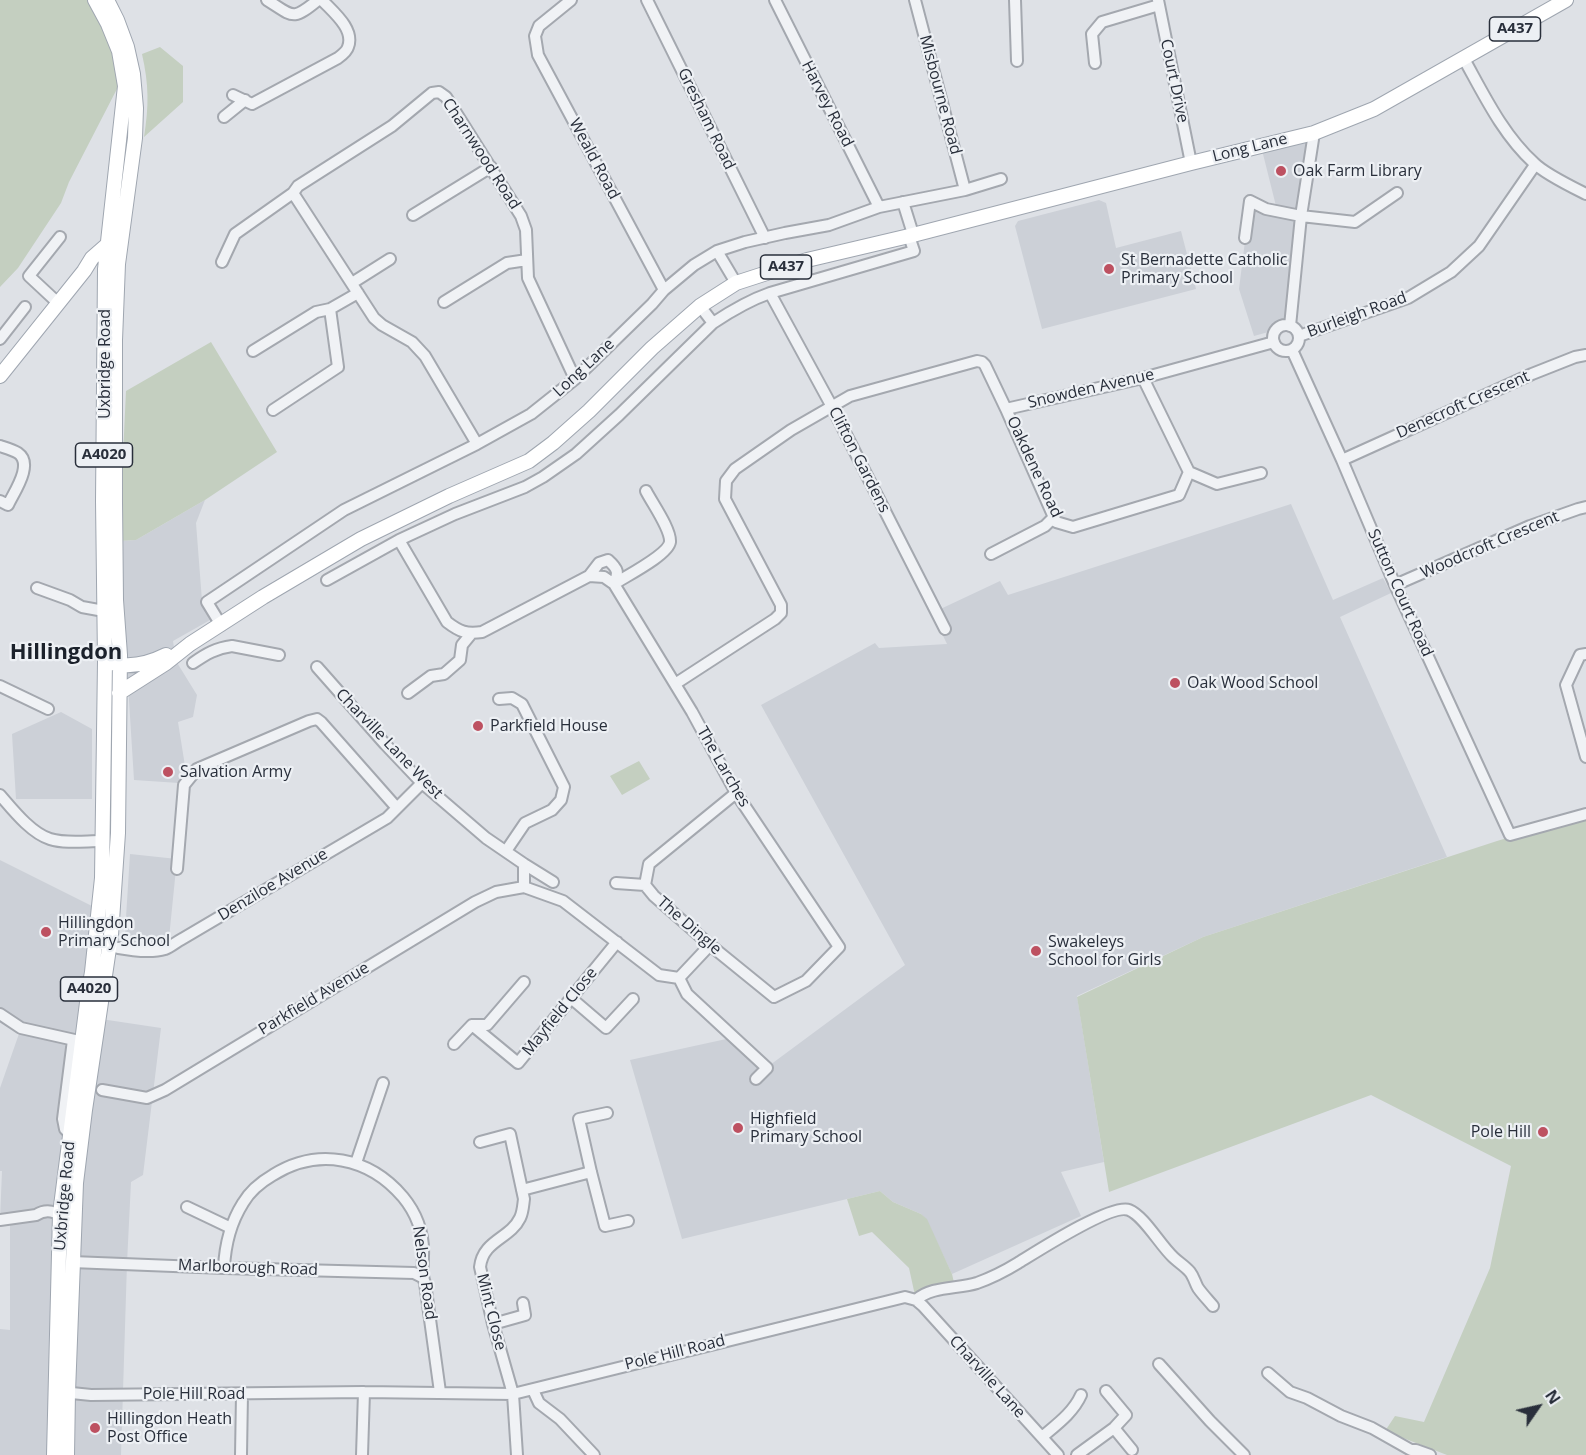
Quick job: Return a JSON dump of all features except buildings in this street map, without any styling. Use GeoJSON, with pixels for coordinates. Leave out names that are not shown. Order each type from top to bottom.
{"type":"FeatureCollection","features":[{"type":"Feature","properties":{"kind":"main road","name":"Uxbridge Road"},"geometry":{"type":"LineString","coordinates":[[54,1455],[72,1262],[74,1209],[85,1110],[110,946],[117,874],[120,660],[116,600],[115,340],[112,266],[108,244],[125,86],[119,51],[95,0]]}},
{"type":"Feature","properties":{"kind":"main road","name":"Uxbridge Road"},"geometry":{"type":"LineString","coordinates":[[67,1455],[61,1392],[58,1300],[60,1214],[78,1041],[96,939],[102,878],[105,658],[103,501],[112,266],[135,138],[136,102],[127,47],[107,0]]}},
{"type":"Feature","properties":{"kind":"main road","name":"Long Lane"},"geometry":{"type":"LineString","coordinates":[[119,693],[166,663],[190,643],[370,534],[529,460],[553,443],[652,348],[700,306],[736,283],[807,260],[1314,133],[1374,109],[1566,0]]}},
{"type":"Feature","properties":{"kind":"main road"},"geometry":{"type":"LineString","coordinates":[[0,376],[92,258],[108,244]]}},
{"type":"Feature","properties":{"kind":"main road"},"geometry":{"type":"LineString","coordinates":[[84,271],[112,266]]}},
{"type":"Feature","properties":{"kind":"main road","name":"Long Lane"},"geometry":{"type":"LineString","coordinates":[[105,658],[120,660],[190,643]]}},
{"type":"Feature","properties":{"kind":"street"},"geometry":{"type":"LineString","coordinates":[[233,95],[252,104],[338,58],[348,48],[349,38],[345,26],[320,0],[300,14],[294,15],[267,0]]}},
{"type":"Feature","properties":{"kind":"street","name":"Weald Road"},"geometry":{"type":"LineString","coordinates":[[571,0],[539,26],[535,36],[538,55],[664,290]]}},
{"type":"Feature","properties":{"kind":"street","name":"Gresham Road"},"geometry":{"type":"LineString","coordinates":[[648,0],[765,238]]}},
{"type":"Feature","properties":{"kind":"street","name":"Harvey Road"},"geometry":{"type":"LineString","coordinates":[[775,0],[879,207]]}},
{"type":"Feature","properties":{"kind":"street","name":"Misbourne Road"},"geometry":{"type":"LineString","coordinates":[[915,0],[965,190]]}},
{"type":"Feature","properties":{"kind":"street"},"geometry":{"type":"LineString","coordinates":[[1015,0],[1017,61]]}},
{"type":"Feature","properties":{"kind":"street"},"geometry":{"type":"LineString","coordinates":[[1095,63],[1092,34],[1102,22],[1158,3]]}},
{"type":"Feature","properties":{"kind":"street","name":"Court Drive"},"geometry":{"type":"LineString","coordinates":[[1158,3],[1191,163]]}},
{"type":"Feature","properties":{"kind":"street"},"geometry":{"type":"LineString","coordinates":[[1464,59],[1491,109],[1518,147],[1535,165],[1586,194]]}},
{"type":"Feature","properties":{"kind":"street","name":"Charnwood Road"},"geometry":{"type":"LineString","coordinates":[[222,262],[235,234],[293,193],[298,186],[392,126],[432,93],[439,92],[446,96],[521,216],[526,230],[528,278],[575,379]]}},
{"type":"Feature","properties":{"kind":"street"},"geometry":{"type":"LineString","coordinates":[[224,117],[244,100]]}},
{"type":"Feature","properties":{"kind":"street"},"geometry":{"type":"LineString","coordinates":[[1290,326],[1301,216],[1314,133]]}},
{"type":"Feature","properties":{"kind":"street","name":"Burleigh Road"},"geometry":{"type":"LineString","coordinates":[[1299,336],[1408,298],[1451,272],[1479,246],[1535,165]]}},
{"type":"Feature","properties":{"kind":"street"},"geometry":{"type":"LineString","coordinates":[[413,216],[490,167]]}},
{"type":"Feature","properties":{"kind":"street","name":"Long Lane"},"geometry":{"type":"LineString","coordinates":[[221,625],[207,602],[344,510],[477,444],[531,414],[575,379],[664,290],[694,264],[717,251],[745,242],[829,225],[879,207],[965,190],[1001,179]]}},
{"type":"Feature","properties":{"kind":"street"},"geometry":{"type":"LineString","coordinates":[[293,193],[374,318],[412,342],[425,356],[477,444]]}},
{"type":"Feature","properties":{"kind":"street"},"geometry":{"type":"LineString","coordinates":[[1245,238],[1250,201],[1266,208],[1301,216],[1355,222],[1397,193]]}},
{"type":"Feature","properties":{"kind":"street"},"geometry":{"type":"LineString","coordinates":[[327,580],[399,540],[455,514],[525,487],[543,477],[576,454],[713,323],[755,298],[914,250],[903,202]]}},
{"type":"Feature","properties":{"kind":"street"},"geometry":{"type":"LineString","coordinates":[[58,303],[29,276],[60,237]]}},
{"type":"Feature","properties":{"kind":"street"},"geometry":{"type":"LineString","coordinates":[[717,251],[736,283]]}},
{"type":"Feature","properties":{"kind":"street"},"geometry":{"type":"LineString","coordinates":[[253,351],[316,312],[330,309],[390,259]]}},
{"type":"Feature","properties":{"kind":"street"},"geometry":{"type":"LineString","coordinates":[[444,302],[507,262],[527,260]]}},
{"type":"Feature","properties":{"kind":"street","name":"Clifton Gardens"},"geometry":{"type":"LineString","coordinates":[[770,293],[831,405],[945,629]]}},
{"type":"Feature","properties":{"kind":"street"},"geometry":{"type":"LineString","coordinates":[[700,306],[713,323]]}},
{"type":"Feature","properties":{"kind":"street"},"geometry":{"type":"LineString","coordinates":[[0,339],[25,307]]}},
{"type":"Feature","properties":{"kind":"street"},"geometry":{"type":"LineString","coordinates":[[273,410],[338,367],[330,309]]}},
{"type":"Feature","properties":{"kind":"street"},"geometry":{"type":"LineString","coordinates":[[1283,326],[1290,326],[1299,336],[1298,344],[1292,350],[1281,350],[1274,342],[1276,330],[1283,326]]}},
{"type":"Feature","properties":{"kind":"street","name":"Snowden Avenue"},"geometry":{"type":"LineString","coordinates":[[985,365],[1006,409],[1143,378],[1274,342]]}},
{"type":"Feature","properties":{"kind":"street","name":"Sutton Court Road"},"geometry":{"type":"LineString","coordinates":[[1292,350],[1395,585],[1510,835],[1586,814]]}},
{"type":"Feature","properties":{"kind":"street","name":"Denecroft Crescent"},"geometry":{"type":"LineString","coordinates":[[1342,460],[1532,374],[1575,357],[1586,356]]}},
{"type":"Feature","properties":{"kind":"street"},"geometry":{"type":"LineString","coordinates":[[675,684],[781,613],[781,606],[725,499],[726,481],[735,470],[791,430],[850,396],[977,361],[985,365],[993,357]]}},
{"type":"Feature","properties":{"kind":"street"},"geometry":{"type":"LineString","coordinates":[[1143,378],[1189,472],[1217,484],[1261,473]]}},
{"type":"Feature","properties":{"kind":"street","name":"Oakdene Road"},"geometry":{"type":"LineString","coordinates":[[1006,409],[1056,522],[1073,527],[1179,495],[1189,472]]}},
{"type":"Feature","properties":{"kind":"street"},"geometry":{"type":"LineString","coordinates":[[0,446],[20,454],[25,467],[8,505],[0,501]]}},
{"type":"Feature","properties":{"kind":"street"},"geometry":{"type":"LineString","coordinates":[[589,576],[604,577],[614,584],[664,552],[670,542],[667,530],[646,491]]}},
{"type":"Feature","properties":{"kind":"street","name":"Woodcroft Crescent"},"geometry":{"type":"LineString","coordinates":[[1395,585],[1530,526],[1586,507]]}},
{"type":"Feature","properties":{"kind":"street"},"geometry":{"type":"LineString","coordinates":[[991,554],[1045,526],[1054,517]]}},
{"type":"Feature","properties":{"kind":"street"},"geometry":{"type":"LineString","coordinates":[[399,540],[447,622],[458,630],[471,634],[462,645],[460,660],[444,674],[431,676],[408,693]]}},
{"type":"Feature","properties":{"kind":"street","name":"The Larches"},"geometry":{"type":"LineString","coordinates":[[471,634],[497,625],[589,576],[598,564],[608,560],[616,567],[618,576],[614,584],[675,684],[736,793],[839,947]]}},
{"type":"Feature","properties":{"kind":"street"},"geometry":{"type":"LineString","coordinates":[[37,588],[82,606],[104,611]]}},
{"type":"Feature","properties":{"kind":"street"},"geometry":{"type":"LineString","coordinates":[[190,643],[207,653]]}},
{"type":"Feature","properties":{"kind":"street"},"geometry":{"type":"LineString","coordinates":[[193,663],[207,653],[232,646],[279,655]]}},
{"type":"Feature","properties":{"kind":"street"},"geometry":{"type":"LineString","coordinates":[[1586,654],[1580,655],[1566,685],[1586,757]]}},
{"type":"Feature","properties":{"kind":"street","name":"Charville Lane West"},"geometry":{"type":"LineString","coordinates":[[318,673],[422,783],[486,838],[553,882]]}},
{"type":"Feature","properties":{"kind":"street"},"geometry":{"type":"LineString","coordinates":[[0,686],[48,709]]}},
{"type":"Feature","properties":{"kind":"street"},"geometry":{"type":"LineString","coordinates":[[499,699],[512,698],[522,704],[564,787],[561,800],[552,810],[525,823],[506,851]]}},
{"type":"Feature","properties":{"kind":"street"},"geometry":{"type":"LineString","coordinates":[[177,869],[184,785],[197,769],[309,721],[317,719],[397,808]]}},
{"type":"Feature","properties":{"kind":"street","name":"Denziloe Avenue"},"geometry":{"type":"LineString","coordinates":[[110,946],[153,951],[168,948],[387,818],[422,783]]}},
{"type":"Feature","properties":{"kind":"street","name":"The Dingle"},"geometry":{"type":"LineString","coordinates":[[736,793],[649,864],[645,885],[654,896],[710,945],[774,997],[806,981],[839,947]]}},
{"type":"Feature","properties":{"kind":"street"},"geometry":{"type":"LineString","coordinates":[[0,795],[23,822],[48,838],[66,841],[102,841]]}},
{"type":"Feature","properties":{"kind":"street"},"geometry":{"type":"LineString","coordinates":[[524,864],[524,887],[563,901],[659,975],[679,978]]}},
{"type":"Feature","properties":{"kind":"street"},"geometry":{"type":"LineString","coordinates":[[102,878],[110,874],[117,874]]}},
{"type":"Feature","properties":{"kind":"street"},"geometry":{"type":"LineString","coordinates":[[616,883],[645,885]]}},
{"type":"Feature","properties":{"kind":"street","name":"Parkfield Avenue"},"geometry":{"type":"LineString","coordinates":[[102,1090],[147,1098],[165,1090],[475,902],[496,892],[524,887]]}},
{"type":"Feature","properties":{"kind":"street"},"geometry":{"type":"LineString","coordinates":[[96,939],[110,946]]}},
{"type":"Feature","properties":{"kind":"street","name":"Mayfield Close"},"geometry":{"type":"LineString","coordinates":[[472,1025],[518,1063],[617,942]]}},
{"type":"Feature","properties":{"kind":"street"},"geometry":{"type":"LineString","coordinates":[[679,978],[710,945]]}},
{"type":"Feature","properties":{"kind":"street"},"geometry":{"type":"LineString","coordinates":[[679,978],[687,994],[766,1068],[756,1079]]}},
{"type":"Feature","properties":{"kind":"street"},"geometry":{"type":"LineString","coordinates":[[454,1044],[472,1025],[487,1025],[524,982]]}},
{"type":"Feature","properties":{"kind":"street"},"geometry":{"type":"LineString","coordinates":[[572,998],[606,1028],[633,999]]}},
{"type":"Feature","properties":{"kind":"street"},"geometry":{"type":"LineString","coordinates":[[0,1014],[21,1028],[78,1041]]}},
{"type":"Feature","properties":{"kind":"street"},"geometry":{"type":"LineString","coordinates":[[356,1163],[384,1083]]}},
{"type":"Feature","properties":{"kind":"street"},"geometry":{"type":"LineString","coordinates":[[607,1113],[579,1119],[605,1226],[628,1221]]}},
{"type":"Feature","properties":{"kind":"street","name":"Mint Close"},"geometry":{"type":"LineString","coordinates":[[480,1142],[510,1134],[524,1199],[519,1221],[490,1245],[480,1262],[493,1324],[513,1394],[517,1455]]}},
{"type":"Feature","properties":{"kind":"street","name":"Nelson Road"},"geometry":{"type":"LineString","coordinates":[[224,1268],[227,1241],[237,1213],[250,1193],[266,1179],[296,1164],[314,1160],[327,1159],[356,1163],[369,1169],[396,1189],[411,1207],[419,1226],[422,1236],[422,1277],[425,1283],[440,1392]]}},
{"type":"Feature","properties":{"kind":"street"},"geometry":{"type":"LineString","coordinates":[[522,1190],[591,1172]]}},
{"type":"Feature","properties":{"kind":"street"},"geometry":{"type":"LineString","coordinates":[[187,1207],[231,1228]]}},
{"type":"Feature","properties":{"kind":"street"},"geometry":{"type":"LineString","coordinates":[[60,1214],[74,1209]]}},
{"type":"Feature","properties":{"kind":"street","name":"Pole Hill Road"},"geometry":{"type":"LineString","coordinates":[[61,1392],[91,1395],[364,1392],[513,1394],[898,1298],[909,1297],[916,1300],[928,1292],[962,1286],[988,1278],[1103,1215],[1124,1209],[1139,1218],[1173,1258],[1186,1268],[1198,1288],[1213,1306]]}},
{"type":"Feature","properties":{"kind":"street"},"geometry":{"type":"LineString","coordinates":[[0,1220],[51,1211],[60,1214],[74,1226]]}},
{"type":"Feature","properties":{"kind":"street","name":"Marlborough Road"},"geometry":{"type":"LineString","coordinates":[[72,1262],[414,1272],[422,1277]]}},
{"type":"Feature","properties":{"kind":"street","name":"Charville Lane"},"geometry":{"type":"LineString","coordinates":[[916,1300],[1058,1455]]}},
{"type":"Feature","properties":{"kind":"street"},"geometry":{"type":"LineString","coordinates":[[493,1324],[525,1315],[523,1303]]}},
{"type":"Feature","properties":{"kind":"street"},"geometry":{"type":"LineString","coordinates":[[1159,1364],[1244,1455]]}},
{"type":"Feature","properties":{"kind":"street"},"geometry":{"type":"LineString","coordinates":[[1268,1373],[1290,1392],[1372,1428],[1409,1453],[1416,1450],[1430,1455]]}},
{"type":"Feature","properties":{"kind":"street"},"geometry":{"type":"LineString","coordinates":[[533,1390],[539,1403],[560,1419],[594,1455]]}},
{"type":"Feature","properties":{"kind":"street"},"geometry":{"type":"LineString","coordinates":[[1077,1455],[1114,1428],[1126,1415],[1106,1391]]}},
{"type":"Feature","properties":{"kind":"street"},"geometry":{"type":"LineString","coordinates":[[362,1455],[364,1392]]}},
{"type":"Feature","properties":{"kind":"street"},"geometry":{"type":"LineString","coordinates":[[241,1455],[242,1394]]}},
{"type":"Feature","properties":{"kind":"street"},"geometry":{"type":"LineString","coordinates":[[1042,1437],[1071,1411],[1081,1395]]}},
{"type":"Feature","properties":{"kind":"street"},"geometry":{"type":"LineString","coordinates":[[1114,1428],[1132,1450]]}},
{"type":"Feature","properties":{"kind":"shaded area"},"geometry":{"type":"Polygon","coordinates":[[[1314,133],[1290,326],[1254,336],[1239,289],[1250,201],[1276,206],[1262,150],[1314,133]]]}},
{"type":"Feature","properties":{"kind":"shaded area","name":"St Bernadette Catholic Primary School"},"geometry":{"type":"Polygon","coordinates":[[[1099,200],[1106,203],[1116,248],[1181,231],[1196,289],[1042,329],[1015,226],[1018,221],[1099,200]]]}},
{"type":"Feature","properties":{"kind":"shaded area"},"geometry":{"type":"Polygon","coordinates":[[[205,500],[196,523],[202,601],[219,615],[173,641],[176,661],[197,695],[193,717],[178,722],[185,766],[180,765],[179,783],[134,780],[119,541],[136,540],[205,500]]]}},
{"type":"Feature","properties":{"kind":"shaded area"},"geometry":{"type":"Polygon","coordinates":[[[1291,504],[1333,600],[1383,578],[1391,593],[1340,617],[1447,857],[1203,937],[1077,996],[1104,1162],[1061,1172],[1081,1216],[952,1274],[926,1219],[921,1214],[893,1202],[880,1191],[682,1239],[630,1060],[740,1036],[770,1065],[905,965],[761,705],[875,643],[879,648],[947,644],[932,613],[1000,581],[1008,595],[1291,504]]]}},
{"type":"Feature","properties":{"kind":"shaded area"},"geometry":{"type":"Polygon","coordinates":[[[61,712],[92,729],[92,799],[16,799],[12,734],[61,712]]]}},
{"type":"Feature","properties":{"kind":"shaded area"},"geometry":{"type":"Polygon","coordinates":[[[130,854],[177,859],[168,948],[124,949],[130,854]]]}},
{"type":"Feature","properties":{"kind":"shaded area"},"geometry":{"type":"Polygon","coordinates":[[[0,860],[96,908],[81,1016],[161,1028],[143,1175],[131,1182],[121,1455],[0,1455],[0,1329],[10,1330],[10,1219],[0,1220],[2,1171],[0,1171],[0,1088],[21,1028],[0,1014],[0,860]]]}},
{"type":"Feature","properties":{"kind":"green space"},"geometry":{"type":"Polygon","coordinates":[[[0,0],[88,0],[103,23],[114,47],[119,85],[69,182],[61,203],[18,268],[0,287],[0,0]]]}},
{"type":"Feature","properties":{"kind":"green space"},"geometry":{"type":"Polygon","coordinates":[[[160,47],[183,66],[183,102],[144,137],[148,96],[142,54],[160,47]]]}},
{"type":"Feature","properties":{"kind":"green space"},"geometry":{"type":"Polygon","coordinates":[[[211,342],[277,452],[205,500],[136,540],[119,541],[126,391],[211,342]]]}},
{"type":"Feature","properties":{"kind":"green space"},"geometry":{"type":"Polygon","coordinates":[[[639,761],[650,779],[622,795],[610,776],[639,761]]]}},
{"type":"Feature","properties":{"kind":"green space"},"geometry":{"type":"Polygon","coordinates":[[[1586,814],[1586,1455],[1447,1455],[1385,1431],[1395,1416],[1424,1422],[1490,1268],[1511,1166],[1371,1095],[1109,1192],[1077,997],[1203,937],[1586,814]]]}},
{"type":"Feature","properties":{"kind":"green space"},"geometry":{"type":"Polygon","coordinates":[[[880,1191],[893,1202],[927,1219],[952,1274],[955,1287],[916,1300],[909,1268],[872,1232],[859,1236],[847,1199],[880,1191]]]}},
{"type":"Feature","properties":{"kind":"place","name":"Oak Farm Library"},"geometry":{"type":"Point","coordinates":[1281,171]}},
{"type":"Feature","properties":{"kind":"place","name":"St Bernadette Catholic Primary School"},"geometry":{"type":"Point","coordinates":[1109,269]}},
{"type":"Feature","properties":{"kind":"place","name":"Oak Wood School"},"geometry":{"type":"Point","coordinates":[1175,683]}},
{"type":"Feature","properties":{"kind":"place","name":"Parkfield House"},"geometry":{"type":"Point","coordinates":[478,726]}},
{"type":"Feature","properties":{"kind":"place","name":"Salvation Army"},"geometry":{"type":"Point","coordinates":[168,772]}},
{"type":"Feature","properties":{"kind":"place","name":"Hillingdon Primary School"},"geometry":{"type":"Point","coordinates":[46,932]}},
{"type":"Feature","properties":{"kind":"place","name":"Swakeleys School for Girls"},"geometry":{"type":"Point","coordinates":[1036,951]}},
{"type":"Feature","properties":{"kind":"place","name":"Highfield Primary School"},"geometry":{"type":"Point","coordinates":[738,1128]}},
{"type":"Feature","properties":{"kind":"place","name":"Pole Hill"},"geometry":{"type":"Point","coordinates":[1543,1132]}},
{"type":"Feature","properties":{"kind":"place","name":"Hillingdon Heath Post Office"},"geometry":{"type":"Point","coordinates":[95,1428]}},
{"type":"Feature","properties":{"kind":"district","name":"Hillingdon"},"geometry":{"type":"Point","coordinates":[66,653]}}]}
